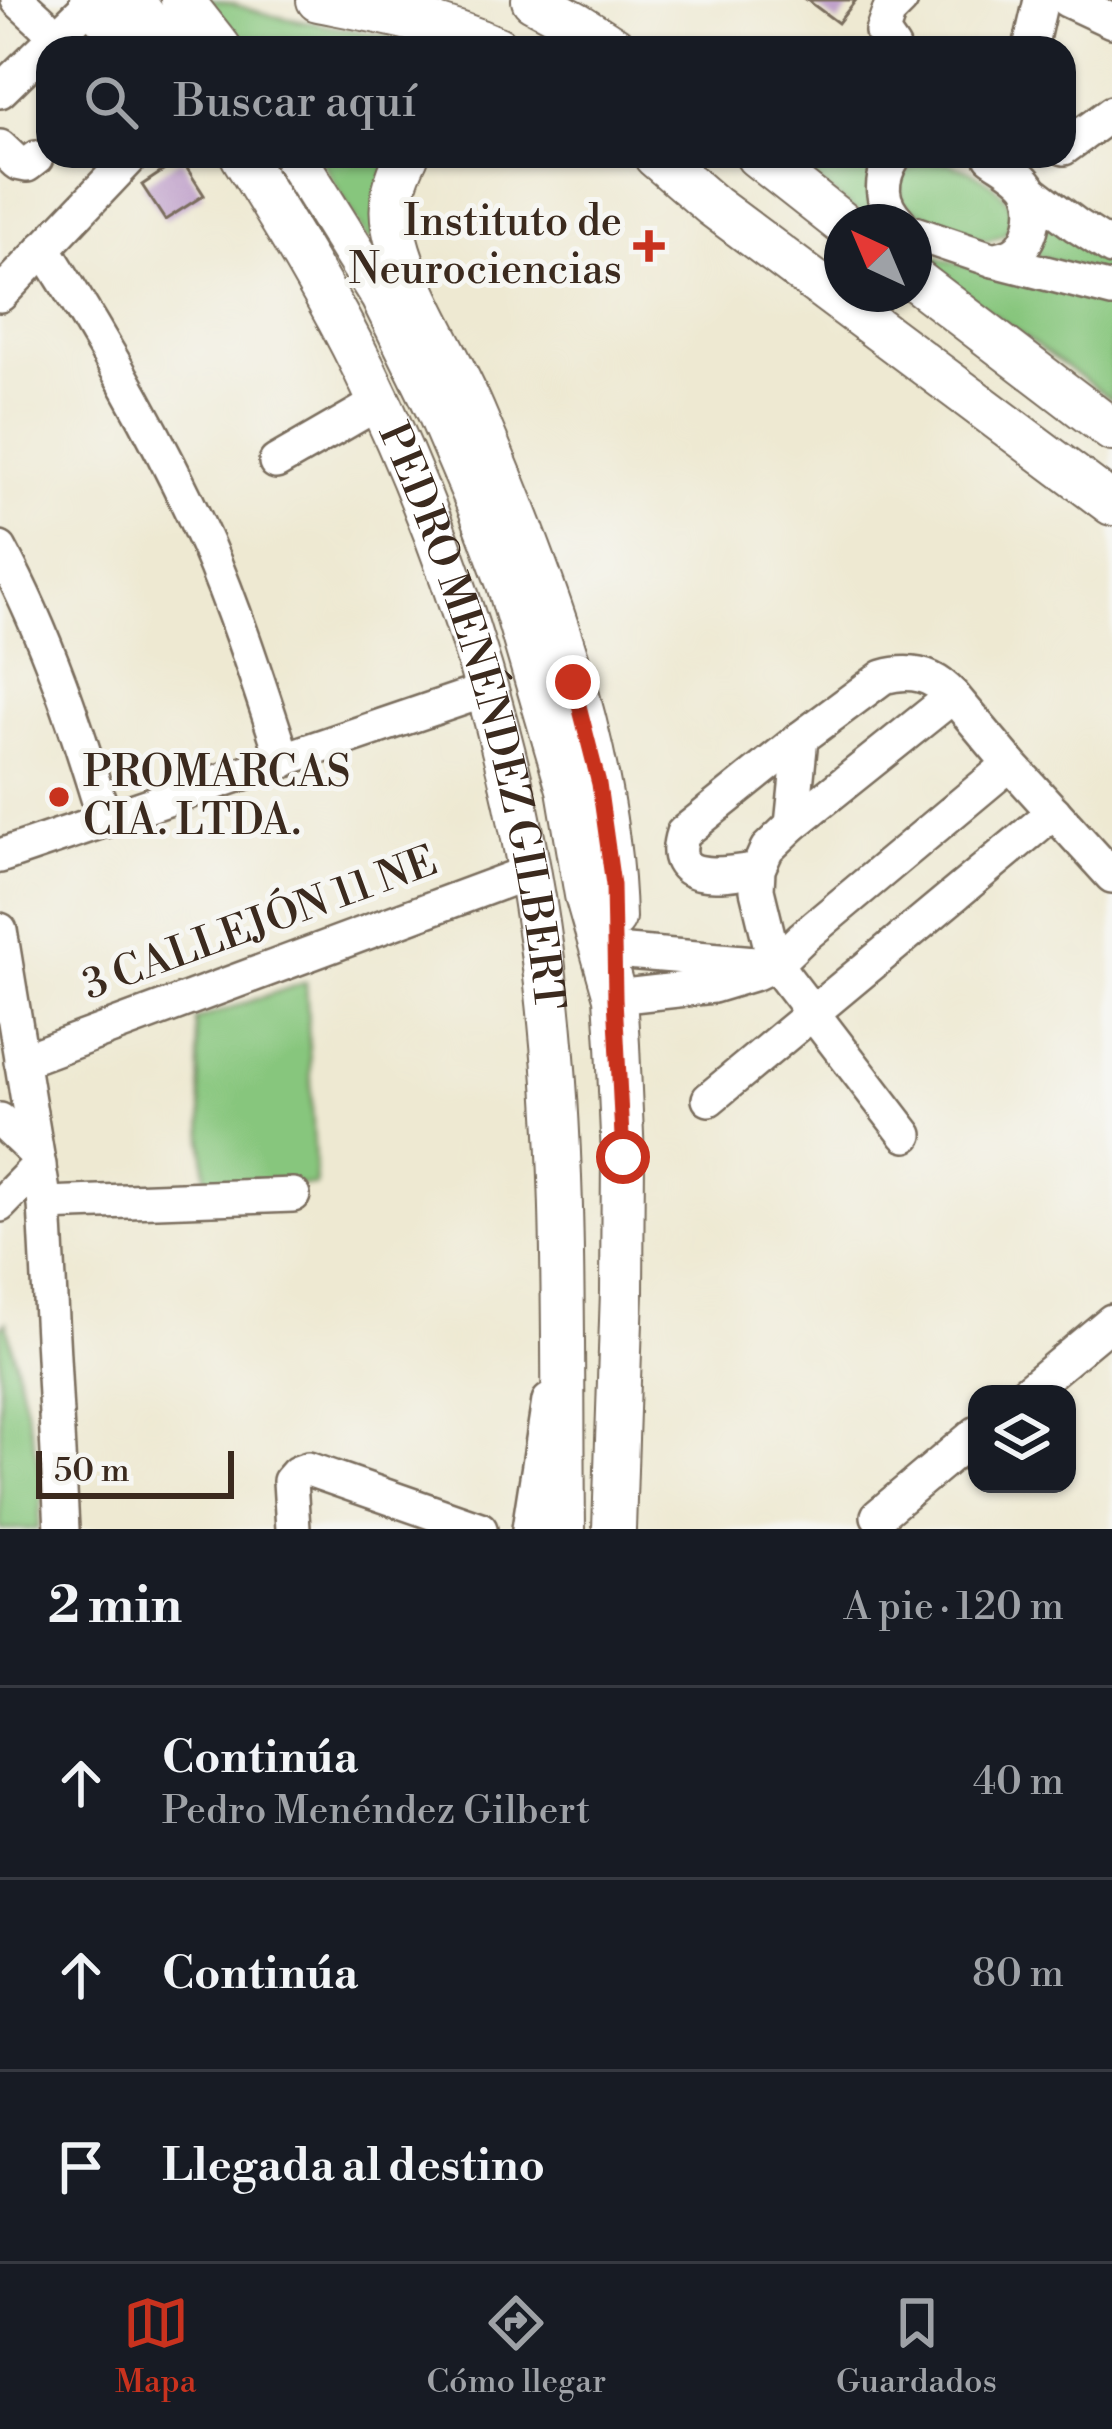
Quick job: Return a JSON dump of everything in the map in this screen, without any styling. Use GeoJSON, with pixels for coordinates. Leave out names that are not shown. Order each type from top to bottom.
{"type":"FeatureCollection","features":[{"type":"Feature","properties":{"kind":"main road"},"geometry":{"type":"LineString","coordinates":[[182,0],[210,36]]}},
{"type":"Feature","properties":{"kind":"main road"},"geometry":{"type":"LineString","coordinates":[[318,0],[414,18],[464,36]]}},
{"type":"Feature","properties":{"kind":"main road"},"geometry":{"type":"LineString","coordinates":[[533,0],[596,36]]}},
{"type":"Feature","properties":{"kind":"main road"},"geometry":{"type":"LineString","coordinates":[[105,1],[124,36]]}},
{"type":"Feature","properties":{"kind":"main road"},"geometry":{"type":"LineString","coordinates":[[105,1],[152,36]]}},
{"type":"Feature","properties":{"kind":"main road"},"geometry":{"type":"LineString","coordinates":[[230,168],[309,263]]}},
{"type":"Feature","properties":{"kind":"main road","name":"PEDRO MENÉNDEZ GILBERT"},"geometry":{"type":"LineString","coordinates":[[250,168],[309,263],[411,471],[452,580],[511,780],[546,982],[556,1094],[564,1529]]}},
{"type":"Feature","properties":{"kind":"main road","name":"PEDRO MENÉNDEZ GILBERT"},"geometry":{"type":"LineString","coordinates":[[301,168],[382,297],[438,411],[508,584],[568,789],[586,895],[615,998],[623,1180],[614,1529]]}},
{"type":"Feature","properties":{"kind":"main road"},"geometry":{"type":"LineString","coordinates":[[402,168],[394,190],[393,226],[416,291],[506,486],[546,594],[599,784],[613,885],[615,998]]}},
{"type":"Feature","properties":{"kind":"main road"},"geometry":{"type":"LineString","coordinates":[[649,168],[713,206]]}},
{"type":"Feature","properties":{"kind":"main road"},"geometry":{"type":"LineString","coordinates":[[669,168],[1112,506]]}},
{"type":"Feature","properties":{"kind":"main road"},"geometry":{"type":"LineString","coordinates":[[772,168],[824,209]]}},
{"type":"Feature","properties":{"kind":"main road"},"geometry":{"type":"LineString","coordinates":[[932,293],[1112,430]]}},
{"type":"Feature","properties":{"kind":"street"},"geometry":{"type":"LineString","coordinates":[[885,36],[889,12],[901,0]]}},
{"type":"Feature","properties":{"kind":"street"},"geometry":{"type":"LineString","coordinates":[[64,36],[105,1]]}},
{"type":"Feature","properties":{"kind":"street"},"geometry":{"type":"LineString","coordinates":[[1048,4],[1112,21]]}},
{"type":"Feature","properties":{"kind":"street"},"geometry":{"type":"LineString","coordinates":[[1023,36],[1048,4]]}},
{"type":"Feature","properties":{"kind":"street"},"geometry":{"type":"LineString","coordinates":[[1035,36],[1048,4]]}},
{"type":"Feature","properties":{"kind":"street"},"geometry":{"type":"LineString","coordinates":[[0,91],[36,60]]}},
{"type":"Feature","properties":{"kind":"street"},"geometry":{"type":"LineString","coordinates":[[1076,139],[1112,113]]}},
{"type":"Feature","properties":{"kind":"street"},"geometry":{"type":"LineString","coordinates":[[0,147],[17,163],[27,165],[36,158]]}},
{"type":"Feature","properties":{"kind":"street"},"geometry":{"type":"LineString","coordinates":[[0,295],[121,168]]}},
{"type":"Feature","properties":{"kind":"street"},"geometry":{"type":"LineString","coordinates":[[885,204],[887,168]]}},
{"type":"Feature","properties":{"kind":"street"},"geometry":{"type":"LineString","coordinates":[[1032,171],[1112,248]]}},
{"type":"Feature","properties":{"kind":"street"},"geometry":{"type":"LineString","coordinates":[[994,260],[1013,254],[1029,235],[1032,171]]}},
{"type":"Feature","properties":{"kind":"street"},"geometry":{"type":"LineString","coordinates":[[932,241],[1112,290]]}},
{"type":"Feature","properties":{"kind":"street"},"geometry":{"type":"LineString","coordinates":[[44,248],[105,344],[178,485],[249,653],[284,761]]}},
{"type":"Feature","properties":{"kind":"street"},"geometry":{"type":"LineString","coordinates":[[276,462],[380,402]]}},
{"type":"Feature","properties":{"kind":"street"},"geometry":{"type":"LineString","coordinates":[[0,548],[78,730],[105,821]]}},
{"type":"Feature","properties":{"kind":"street"},"geometry":{"type":"LineString","coordinates":[[758,869],[719,876],[700,874],[685,862],[680,840],[687,827],[801,738],[883,677],[897,673],[923,675],[953,696],[1112,876]]}},
{"type":"Feature","properties":{"kind":"street"},"geometry":{"type":"LineString","coordinates":[[0,856],[487,690]]}},
{"type":"Feature","properties":{"kind":"street"},"geometry":{"type":"LineString","coordinates":[[906,1135],[775,964],[757,890],[758,869],[767,849],[792,825],[953,696]]}},
{"type":"Feature","properties":{"kind":"street"},"geometry":{"type":"LineString","coordinates":[[792,825],[801,738]]}},
{"type":"Feature","properties":{"kind":"street"},"geometry":{"type":"LineString","coordinates":[[615,998],[713,986],[775,964],[1010,764]]}},
{"type":"Feature","properties":{"kind":"street"},"geometry":{"type":"LineString","coordinates":[[709,1099],[1054,812]]}},
{"type":"Feature","properties":{"kind":"street","name":"3 CALLEJÓN 11 NE"},"geometry":{"type":"LineString","coordinates":[[21,1061],[530,872]]}},
{"type":"Feature","properties":{"kind":"street"},"geometry":{"type":"LineString","coordinates":[[0,930],[45,1204],[62,1529]]}},
{"type":"Feature","properties":{"kind":"street"},"geometry":{"type":"LineString","coordinates":[[615,951],[775,964]]}},
{"type":"Feature","properties":{"kind":"street"},"geometry":{"type":"LineString","coordinates":[[0,1120],[37,1159]]}},
{"type":"Feature","properties":{"kind":"street"},"geometry":{"type":"LineString","coordinates":[[0,1205],[37,1159]]}},
{"type":"Feature","properties":{"kind":"street"},"geometry":{"type":"LineString","coordinates":[[45,1204],[293,1195]]}},
{"type":"Feature","properties":{"kind":"street","name":"PEDRO MENÉNDEZ GILBERT"},"geometry":{"type":"LineString","coordinates":[[530,1529],[561,1316]]}},
{"type":"Feature","properties":{"kind":"street"},"geometry":{"type":"LineString","coordinates":[[1035,1385],[1112,1321]]}},
{"type":"Feature","properties":{"kind":"street"},"geometry":{"type":"LineString","coordinates":[[878,1516],[968,1441]]}},
{"type":"Feature","properties":{"kind":"street"},"geometry":{"type":"LineString","coordinates":[[293,1529],[290,1481],[297,1472],[308,1469],[480,1529]]}},
{"type":"Feature","properties":{"kind":"green space"},"geometry":{"type":"Polygon","coordinates":[[[204,0],[383,36],[232,36],[204,0]]]}},
{"type":"Feature","properties":{"kind":"green space"},"geometry":{"type":"Polygon","coordinates":[[[326,168],[385,168],[375,237],[367,240],[326,168]]]}},
{"type":"Feature","properties":{"kind":"green space"},"geometry":{"type":"Polygon","coordinates":[[[802,168],[880,168],[875,204],[847,204],[802,168]]]}},
{"type":"Feature","properties":{"kind":"green space"},"geometry":{"type":"Polygon","coordinates":[[[914,168],[960,168],[998,190],[1014,219],[1005,234],[987,241],[953,229],[932,219],[932,204],[904,204],[899,182],[914,168]]]}},
{"type":"Feature","properties":{"kind":"green space"},"geometry":{"type":"Polygon","coordinates":[[[1045,217],[1112,266],[1112,280],[1032,254],[1045,217]]]}},
{"type":"Feature","properties":{"kind":"green space"},"geometry":{"type":"Polygon","coordinates":[[[932,256],[1112,304],[1112,400],[932,270],[932,256]]]}},
{"type":"Feature","properties":{"kind":"green space"},"geometry":{"type":"Polygon","coordinates":[[[306,982],[316,1185],[206,1186],[196,1020],[306,982]]]}},
{"type":"Feature","properties":{"kind":"green space"},"geometry":{"type":"Polygon","coordinates":[[[6,1322],[43,1483],[38,1529],[0,1529],[0,1328],[6,1322]]]}},
{"type":"Feature","properties":{"kind":"building"},"geometry":{"type":"Polygon","coordinates":[[[807,0],[856,0],[838,23],[807,0]]]}},
{"type":"Feature","properties":{"kind":"building"},"geometry":{"type":"Polygon","coordinates":[[[168,168],[187,168],[204,195],[165,220],[142,185],[168,168]]]}},
{"type":"Feature","properties":{"kind":"place","name":"Instituto de Neurociencias"},"geometry":{"type":"Point","coordinates":[649,246]}},
{"type":"Feature","properties":{"kind":"place","name":"PROMARCAS CIA. LTDA."},"geometry":{"type":"Point","coordinates":[59,797]}},
{"type":"Feature","properties":{"kind":"route"},"geometry":{"type":"LineString","coordinates":[[573,682],[599,784],[613,885],[623,1157]]}}]}
